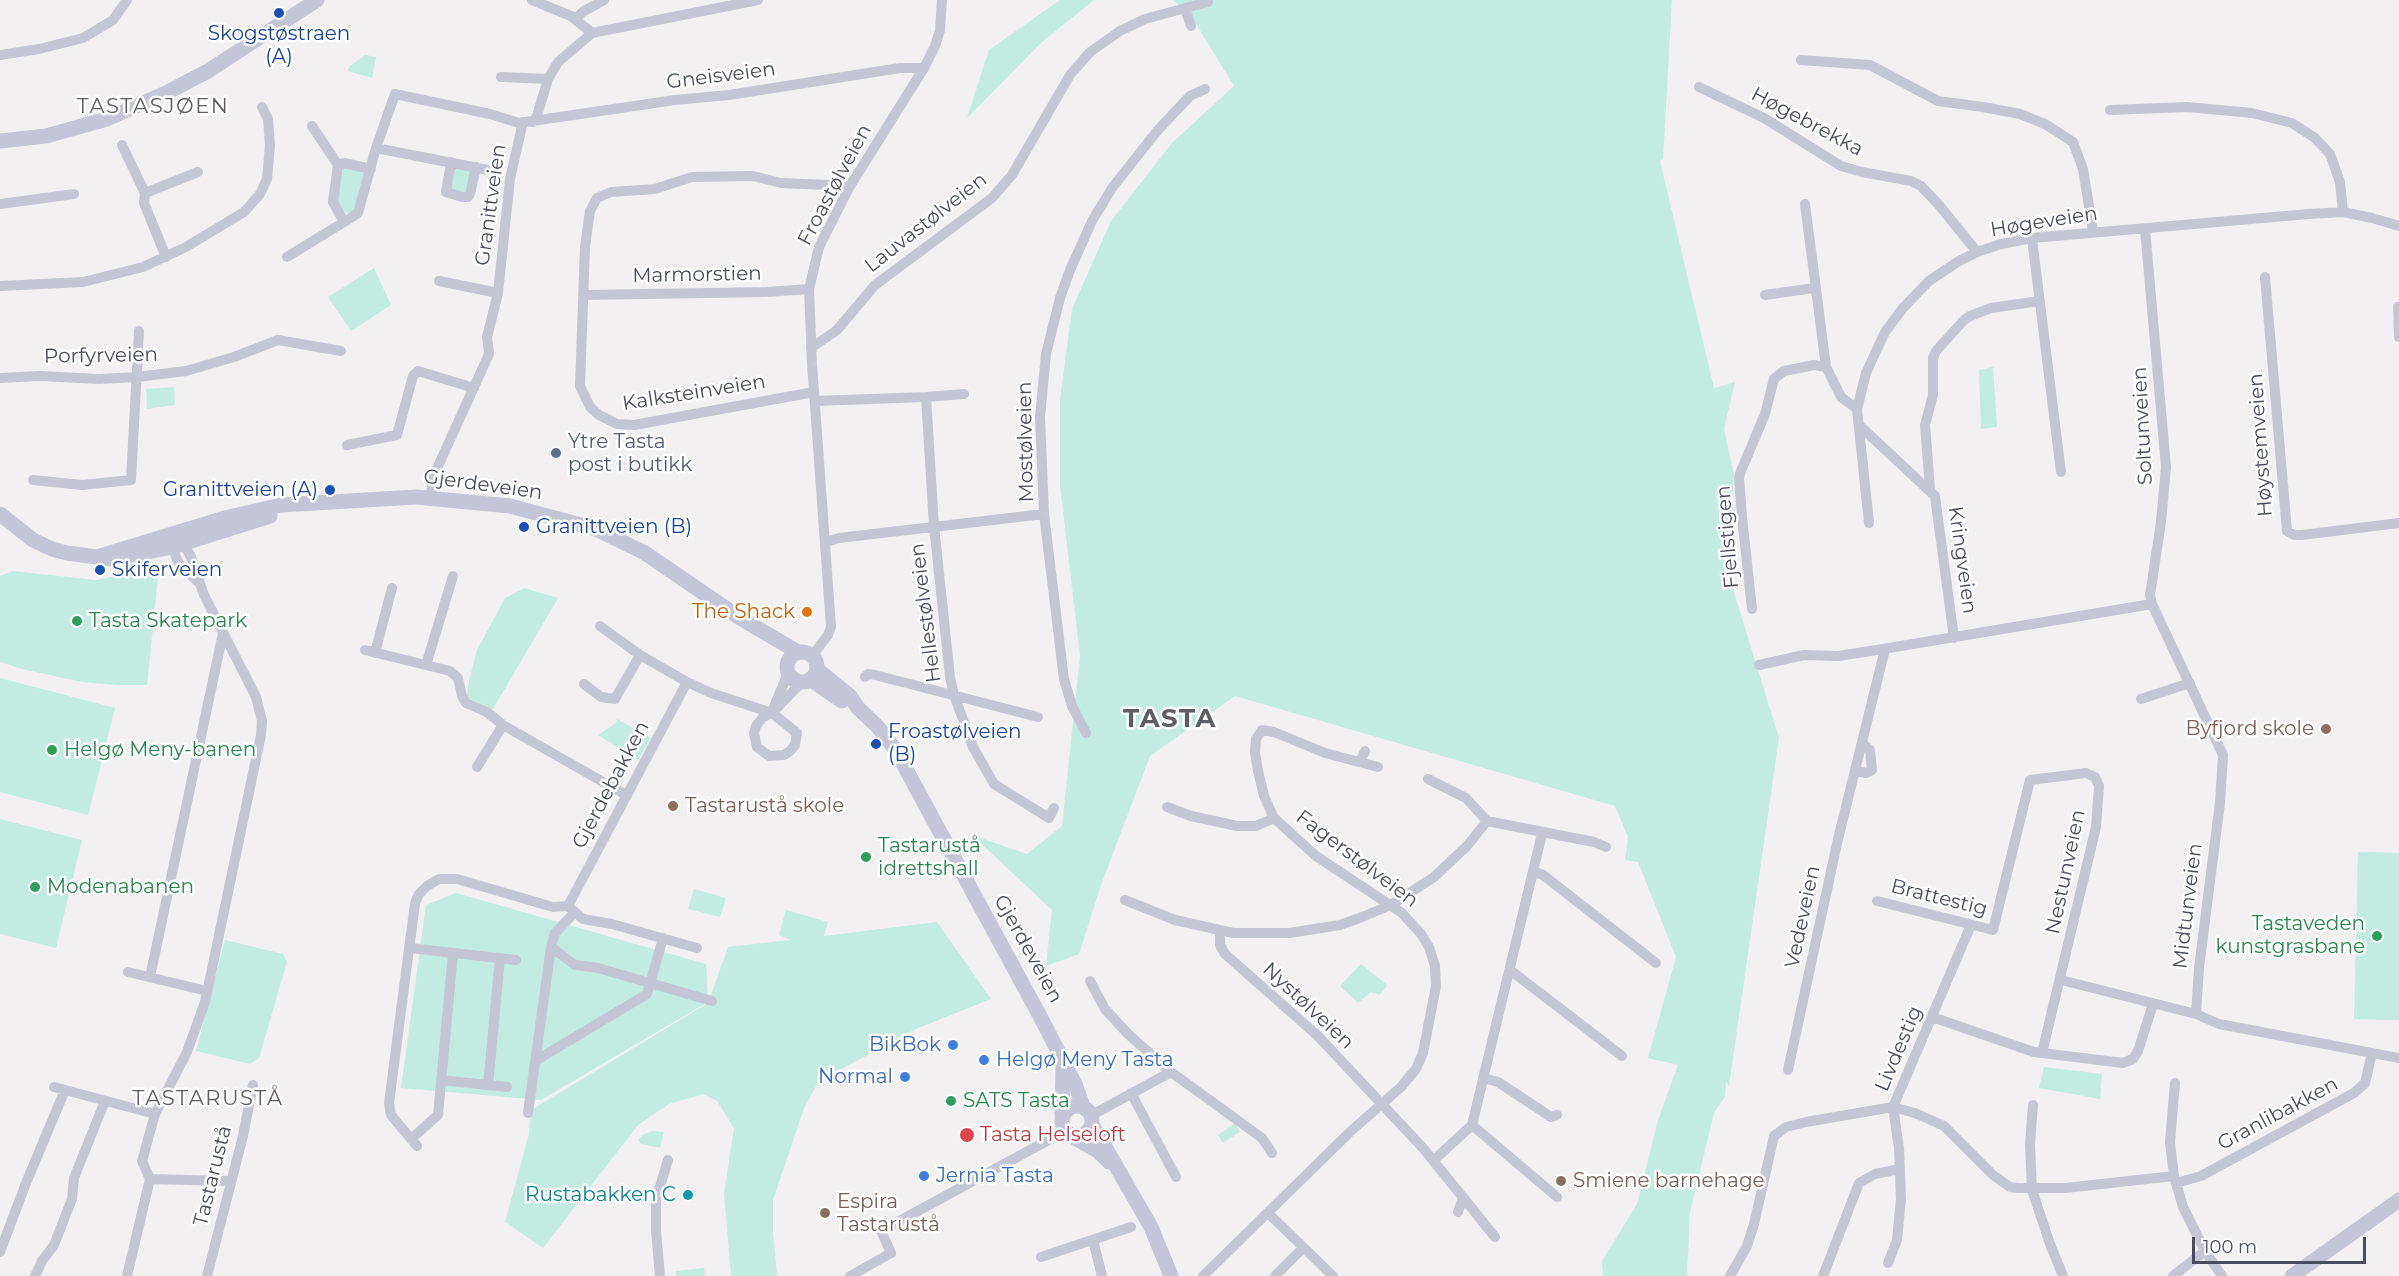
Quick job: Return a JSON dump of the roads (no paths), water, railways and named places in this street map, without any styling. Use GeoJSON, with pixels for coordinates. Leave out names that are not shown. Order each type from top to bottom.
{"type":"FeatureCollection","features":[{"type":"Feature","properties":{"kind":"main road"},"geometry":{"type":"LineString","coordinates":[[0,141],[46,136],[96,122],[168,92],[208,71],[317,0]]}},
{"type":"Feature","properties":{"kind":"main road","name":"Gjerdeveien"},"geometry":{"type":"LineString","coordinates":[[0,514],[33,540],[67,553],[97,556],[177,541],[302,505],[358,499],[430,498],[510,506],[596,529],[660,561],[740,618],[776,651],[845,702],[858,708],[886,736],[908,770],[1063,1061],[1118,1171],[1151,1227],[1171,1276]]}},
{"type":"Feature","properties":{"kind":"main road","name":"Gjerdeveien"},"geometry":{"type":"LineString","coordinates":[[1063,1061],[1065,1126],[1098,1151],[1118,1171]]}},
{"type":"Feature","properties":{"kind":"main road"},"geometry":{"type":"LineString","coordinates":[[1072,1106],[1089,1116],[1086,1135],[1065,1126],[1072,1106]]}},
{"type":"Feature","properties":{"kind":"main road"},"geometry":{"type":"LineString","coordinates":[[2292,1276],[2399,1200]]}},
{"type":"Feature","properties":{"kind":"street"},"geometry":{"type":"LineString","coordinates":[[0,55],[39,49],[83,38],[113,20],[127,0]]}},
{"type":"Feature","properties":{"kind":"street"},"geometry":{"type":"LineString","coordinates":[[531,0],[575,19],[592,33],[758,0]]}},
{"type":"Feature","properties":{"kind":"street"},"geometry":{"type":"LineString","coordinates":[[575,19],[604,0]]}},
{"type":"Feature","properties":{"kind":"street","name":"Froastølveien"},"geometry":{"type":"LineString","coordinates":[[772,712],[828,635],[831,627],[811,348],[809,289],[819,247],[850,186],[924,68],[938,38],[942,0]]}},
{"type":"Feature","properties":{"kind":"street","name":"Lauvastølveien"},"geometry":{"type":"LineString","coordinates":[[811,348],[837,330],[875,285],[992,198],[1012,175],[1070,75],[1090,52],[1120,30],[1145,19],[1208,2]]}},
{"type":"Feature","properties":{"kind":"street"},"geometry":{"type":"LineString","coordinates":[[1185,8],[1191,26]]}},
{"type":"Feature","properties":{"kind":"street","name":"Granittveien"},"geometry":{"type":"LineString","coordinates":[[430,498],[434,475],[489,354],[487,337],[498,292],[510,179],[528,122],[537,116],[548,79],[568,52],[592,33]]}},
{"type":"Feature","properties":{"kind":"street"},"geometry":{"type":"LineString","coordinates":[[1801,60],[1870,65],[1938,101],[1983,106],[2020,114],[2045,124],[2073,142],[2083,169],[2093,231]]}},
{"type":"Feature","properties":{"kind":"street","name":"Gneisveien"},"geometry":{"type":"LineString","coordinates":[[528,122],[675,100],[729,95],[900,68],[924,68]]}},
{"type":"Feature","properties":{"kind":"street"},"geometry":{"type":"LineString","coordinates":[[501,77],[548,79]]}},
{"type":"Feature","properties":{"kind":"street","name":"Høgebrekka"},"geometry":{"type":"LineString","coordinates":[[1699,87],[1764,118],[1841,166],[1911,181],[1921,186],[1940,205],[1977,252]]}},
{"type":"Feature","properties":{"kind":"street","name":"Mostølveien"},"geometry":{"type":"LineString","coordinates":[[1086,733],[1072,706],[1064,679],[1044,514],[1040,448],[1041,389],[1050,332],[1060,298],[1091,223],[1112,188],[1157,131],[1190,96],[1205,89]]}},
{"type":"Feature","properties":{"kind":"street"},"geometry":{"type":"LineString","coordinates":[[287,257],[358,213],[376,148],[395,94],[528,122]]}},
{"type":"Feature","properties":{"kind":"street"},"geometry":{"type":"LineString","coordinates":[[0,286],[56,285],[103,279],[143,267],[166,257],[244,212],[260,194],[267,179],[270,145],[268,119],[262,107]]}},
{"type":"Feature","properties":{"kind":"street"},"geometry":{"type":"LineString","coordinates":[[2110,110],[2187,107],[2252,113],[2292,123],[2315,138],[2330,154],[2340,182],[2343,212]]}},
{"type":"Feature","properties":{"kind":"street"},"geometry":{"type":"LineString","coordinates":[[312,126],[338,165],[333,202],[344,222]]}},
{"type":"Feature","properties":{"kind":"street"},"geometry":{"type":"LineString","coordinates":[[122,145],[145,193],[144,203],[166,257]]}},
{"type":"Feature","properties":{"kind":"street"},"geometry":{"type":"LineString","coordinates":[[376,148],[488,170]]}},
{"type":"Feature","properties":{"kind":"street"},"geometry":{"type":"LineString","coordinates":[[451,162],[446,192],[462,197],[468,197],[470,194],[476,167]]}},
{"type":"Feature","properties":{"kind":"street"},"geometry":{"type":"LineString","coordinates":[[338,165],[344,163],[370,169]]}},
{"type":"Feature","properties":{"kind":"street"},"geometry":{"type":"LineString","coordinates":[[145,193],[198,172]]}},
{"type":"Feature","properties":{"kind":"street","name":"Kalksteinveien"},"geometry":{"type":"LineString","coordinates":[[815,396],[634,425],[617,424],[599,415],[590,407],[580,386],[585,247],[590,211],[597,198],[603,194],[655,189],[692,177],[753,176],[781,183],[850,186]]}},
{"type":"Feature","properties":{"kind":"street"},"geometry":{"type":"LineString","coordinates":[[0,204],[74,194]]}},
{"type":"Feature","properties":{"kind":"street"},"geometry":{"type":"LineString","coordinates":[[1805,204],[1814,288],[1826,367],[1841,397],[1857,409]]}},
{"type":"Feature","properties":{"kind":"street","name":"Høgeveien"},"geometry":{"type":"LineString","coordinates":[[1869,523],[1857,409],[1874,352],[1885,332],[1903,308],[1941,272],[1977,252],[2001,244],[2093,231],[2145,229],[2343,212],[2399,226]]}},
{"type":"Feature","properties":{"kind":"street","name":"Soltunveien"},"geometry":{"type":"LineString","coordinates":[[2145,229],[2166,467],[2165,493],[2150,595],[2152,604],[2223,755],[2220,803]]}},
{"type":"Feature","properties":{"kind":"street"},"geometry":{"type":"LineString","coordinates":[[2032,238],[2061,472]]}},
{"type":"Feature","properties":{"kind":"street","name":"Høystemveien"},"geometry":{"type":"LineString","coordinates":[[2265,278],[2287,531],[2294,535],[2302,535],[2399,523]]}},
{"type":"Feature","properties":{"kind":"street","name":"Granittveien"},"geometry":{"type":"LineString","coordinates":[[439,281],[498,292]]}},
{"type":"Feature","properties":{"kind":"street"},"geometry":{"type":"LineString","coordinates":[[1765,295],[1814,288]]}},
{"type":"Feature","properties":{"kind":"street","name":"Marmorstien"},"geometry":{"type":"LineString","coordinates":[[584,295],[766,292],[809,289]]}},
{"type":"Feature","properties":{"kind":"street","name":"Kringveien"},"geometry":{"type":"LineString","coordinates":[[1930,489],[1925,425],[1933,395],[1932,358],[1949,335],[1964,320],[1984,310],[2040,302]]}},
{"type":"Feature","properties":{"kind":"street"},"geometry":{"type":"LineString","coordinates":[[2398,307],[2399,337]]}},
{"type":"Feature","properties":{"kind":"street"},"geometry":{"type":"LineString","coordinates":[[33,480],[82,485],[131,480],[140,331]]}},
{"type":"Feature","properties":{"kind":"street","name":"Porfyrveien"},"geometry":{"type":"LineString","coordinates":[[0,378],[40,375],[99,379],[137,377],[205,366],[257,350],[278,340],[341,351]]}},
{"type":"Feature","properties":{"kind":"street","name":"Fjellstigen"},"geometry":{"type":"LineString","coordinates":[[1752,609],[1742,517],[1739,478],[1741,471],[1766,414],[1774,379],[1784,371],[1814,365],[1826,367]]}},
{"type":"Feature","properties":{"kind":"street"},"geometry":{"type":"LineString","coordinates":[[347,445],[396,435],[413,376],[418,371],[474,388]]}},
{"type":"Feature","properties":{"kind":"street"},"geometry":{"type":"LineString","coordinates":[[815,396],[926,397],[964,394]]}},
{"type":"Feature","properties":{"kind":"street","name":"Hellestølveien"},"geometry":{"type":"LineString","coordinates":[[926,397],[934,526],[950,677],[954,695],[973,747],[994,784],[1049,818],[1054,808]]}},
{"type":"Feature","properties":{"kind":"street","name":"Kringveien"},"geometry":{"type":"LineString","coordinates":[[1860,426],[1935,496],[1954,638]]}},
{"type":"Feature","properties":{"kind":"street","name":"Hellestølveien"},"geometry":{"type":"LineString","coordinates":[[826,542],[838,538],[1044,514]]}},
{"type":"Feature","properties":{"kind":"street"},"geometry":{"type":"LineString","coordinates":[[128,1276],[150,1179],[142,1161],[155,1114],[198,1026],[261,735],[262,721],[256,697],[198,582],[178,562],[177,541]]}},
{"type":"Feature","properties":{"kind":"street"},"geometry":{"type":"LineString","coordinates":[[426,665],[453,576]]}},
{"type":"Feature","properties":{"kind":"street"},"geometry":{"type":"LineString","coordinates":[[392,588],[370,652],[450,671],[458,678],[462,696],[466,702],[487,712],[503,725],[626,795]]}},
{"type":"Feature","properties":{"kind":"street"},"geometry":{"type":"LineString","coordinates":[[1759,665],[1804,656],[1838,656],[1885,649],[2152,604]]}},
{"type":"Feature","properties":{"kind":"street"},"geometry":{"type":"LineString","coordinates":[[600,626],[640,655],[687,682],[711,693],[772,712],[797,733],[795,745],[790,751],[777,757],[763,753],[754,741],[756,726],[763,717],[772,712]]}},
{"type":"Feature","properties":{"kind":"street"},"geometry":{"type":"LineString","coordinates":[[150,977],[223,633]]}},
{"type":"Feature","properties":{"kind":"street","name":"Vedeveien"},"geometry":{"type":"LineString","coordinates":[[1788,1070],[1854,771],[1885,649]]}},
{"type":"Feature","properties":{"kind":"street"},"geometry":{"type":"LineString","coordinates":[[584,684],[602,697],[615,699],[640,655]]}},
{"type":"Feature","properties":{"kind":"street","name":"Hellestølveien"},"geometry":{"type":"LineString","coordinates":[[864,677],[868,674],[875,675],[1038,717]]}},
{"type":"Feature","properties":{"kind":"street","name":"Gjerdebakken"},"geometry":{"type":"LineString","coordinates":[[528,1113],[551,947],[555,933],[572,909],[626,795],[687,682]]}},
{"type":"Feature","properties":{"kind":"street"},"geometry":{"type":"LineString","coordinates":[[2141,699],[2190,683]]}},
{"type":"Feature","properties":{"kind":"street"},"geometry":{"type":"LineString","coordinates":[[477,766],[503,725]]}},
{"type":"Feature","properties":{"kind":"street","name":"Fagerstølveien"},"geometry":{"type":"LineString","coordinates":[[1203,1276],[1401,1087],[1416,1069],[1423,1053],[1436,986],[1435,966],[1429,946],[1413,923],[1391,905],[1316,856],[1274,818],[1264,796],[1255,752],[1256,739],[1262,730],[1274,732],[1325,753],[1378,768]]}},
{"type":"Feature","properties":{"kind":"street"},"geometry":{"type":"LineString","coordinates":[[1854,771],[1866,773],[1872,770],[1870,750],[1862,743]]}},
{"type":"Feature","properties":{"kind":"street"},"geometry":{"type":"LineString","coordinates":[[1360,762],[1365,751]]}},
{"type":"Feature","properties":{"kind":"street","name":"Nestunveien"},"geometry":{"type":"LineString","coordinates":[[1993,930],[2030,780],[2086,772],[2096,777],[2099,786],[2096,827],[2042,1053]]}},
{"type":"Feature","properties":{"kind":"street"},"geometry":{"type":"LineString","coordinates":[[1428,779],[1466,798],[1487,821],[1542,834],[1594,842],[1606,847]]}},
{"type":"Feature","properties":{"kind":"street","name":"Midtunveien"},"geometry":{"type":"LineString","coordinates":[[2196,1014],[2199,968],[2220,803]]}},
{"type":"Feature","properties":{"kind":"street"},"geometry":{"type":"LineString","coordinates":[[1167,807],[1191,816],[1237,826],[1256,826],[1274,818]]}},
{"type":"Feature","properties":{"kind":"street"},"geometry":{"type":"LineString","coordinates":[[1125,900],[1160,915],[1220,931],[1279,934],[1312,931],[1340,925],[1391,905],[1426,883],[1467,846],[1487,821]]}},
{"type":"Feature","properties":{"kind":"street"},"geometry":{"type":"LineString","coordinates":[[1434,1160],[1472,1125],[1542,834]]}},
{"type":"Feature","properties":{"kind":"street"},"geometry":{"type":"LineString","coordinates":[[1533,871],[1544,875],[1656,963]]}},
{"type":"Feature","properties":{"kind":"street"},"geometry":{"type":"LineString","coordinates":[[453,953],[437,1118],[414,1142],[392,1115],[389,1103],[417,898],[424,887],[439,879],[457,879],[553,908],[572,909],[583,919],[697,948]]}},
{"type":"Feature","properties":{"kind":"street","name":"Brattestig"},"geometry":{"type":"LineString","coordinates":[[1877,901],[1993,930]]}},
{"type":"Feature","properties":{"kind":"street","name":"Livdestig"},"geometry":{"type":"LineString","coordinates":[[1888,1263],[1897,1240],[1900,1222],[1900,1169],[1893,1107],[1971,925]]}},
{"type":"Feature","properties":{"kind":"street","name":"Nystølveien"},"geometry":{"type":"LineString","coordinates":[[1220,931],[1220,945],[1225,954],[1317,1035],[1381,1104]]}},
{"type":"Feature","properties":{"kind":"street"},"geometry":{"type":"LineString","coordinates":[[535,1061],[646,994],[663,938]]}},
{"type":"Feature","properties":{"kind":"street"},"geometry":{"type":"LineString","coordinates":[[551,947],[575,965],[598,968],[712,1000]]}},
{"type":"Feature","properties":{"kind":"street"},"geometry":{"type":"LineString","coordinates":[[410,948],[516,960]]}},
{"type":"Feature","properties":{"kind":"street"},"geometry":{"type":"LineString","coordinates":[[488,1085],[500,958]]}},
{"type":"Feature","properties":{"kind":"street"},"geometry":{"type":"LineString","coordinates":[[1509,970],[1622,1056]]}},
{"type":"Feature","properties":{"kind":"street"},"geometry":{"type":"LineString","coordinates":[[128,972],[207,991]]}},
{"type":"Feature","properties":{"kind":"street"},"geometry":{"type":"LineString","coordinates":[[2061,980],[2196,1014],[2219,1024],[2399,1058]]}},
{"type":"Feature","properties":{"kind":"street"},"geometry":{"type":"LineString","coordinates":[[1090,981],[1105,1009],[1115,1021],[1171,1072],[1262,1138],[1272,1152]]}},
{"type":"Feature","properties":{"kind":"street"},"geometry":{"type":"LineString","coordinates":[[1932,1017],[2026,1050],[2101,1061],[2128,1062],[2138,1051],[2153,1004]]}},
{"type":"Feature","properties":{"kind":"street","name":"Granlibakken"},"geometry":{"type":"LineString","coordinates":[[1730,1276],[1747,1246],[1754,1224],[1774,1136],[1786,1127],[1893,1107],[1928,1118],[1944,1126],[1993,1175],[2010,1187],[2032,1190],[2175,1180],[2201,1176],[2359,1090],[2366,1079],[2372,1053]]}},
{"type":"Feature","properties":{"kind":"street"},"geometry":{"type":"LineString","coordinates":[[1089,1116],[1171,1072]]}},
{"type":"Feature","properties":{"kind":"street"},"geometry":{"type":"LineString","coordinates":[[1483,1078],[1498,1082],[1551,1117],[1557,1115]]}},
{"type":"Feature","properties":{"kind":"street"},"geometry":{"type":"LineString","coordinates":[[441,1080],[507,1086]]}},
{"type":"Feature","properties":{"kind":"street"},"geometry":{"type":"LineString","coordinates":[[2175,1083],[2170,1142],[2175,1180],[2183,1208],[2205,1251],[2222,1276]]}},
{"type":"Feature","properties":{"kind":"street","name":"Tastarustå"},"geometry":{"type":"LineString","coordinates":[[207,1276],[243,1136],[253,1085]]}},
{"type":"Feature","properties":{"kind":"street"},"geometry":{"type":"LineString","coordinates":[[54,1087],[155,1114]]}},
{"type":"Feature","properties":{"kind":"street"},"geometry":{"type":"LineString","coordinates":[[0,1252],[65,1090]]}},
{"type":"Feature","properties":{"kind":"street"},"geometry":{"type":"LineString","coordinates":[[1131,1094],[1176,1177]]}},
{"type":"Feature","properties":{"kind":"street"},"geometry":{"type":"LineString","coordinates":[[35,1276],[42,1261],[54,1245],[65,1218],[72,1199],[74,1178],[105,1101]]}},
{"type":"Feature","properties":{"kind":"street"},"geometry":{"type":"LineString","coordinates":[[1381,1104],[1434,1160],[1495,1237]]}},
{"type":"Feature","properties":{"kind":"street"},"geometry":{"type":"LineString","coordinates":[[2033,1104],[2030,1144],[2032,1190],[2063,1276]]}},
{"type":"Feature","properties":{"kind":"street"},"geometry":{"type":"LineString","coordinates":[[1472,1125],[1557,1197]]}},
{"type":"Feature","properties":{"kind":"street"},"geometry":{"type":"LineString","coordinates":[[850,1276],[891,1253],[881,1230],[1041,1143],[1065,1126]]}},
{"type":"Feature","properties":{"kind":"street"},"geometry":{"type":"LineString","coordinates":[[660,1276],[656,1200],[668,1160]]}},
{"type":"Feature","properties":{"kind":"street"},"geometry":{"type":"LineString","coordinates":[[1823,1276],[1859,1183],[1875,1174],[1900,1169]]}},
{"type":"Feature","properties":{"kind":"street"},"geometry":{"type":"LineString","coordinates":[[150,1179],[230,1180]]}},
{"type":"Feature","properties":{"kind":"street"},"geometry":{"type":"LineString","coordinates":[[1458,1212],[1464,1197]]}},
{"type":"Feature","properties":{"kind":"street"},"geometry":{"type":"LineString","coordinates":[[1268,1213],[1333,1276]]}},
{"type":"Feature","properties":{"kind":"street"},"geometry":{"type":"LineString","coordinates":[[1041,1257],[1131,1227]]}},
{"type":"Feature","properties":{"kind":"street"},"geometry":{"type":"LineString","coordinates":[[1093,1240],[1102,1276]]}},
{"type":"Feature","properties":{"kind":"street"},"geometry":{"type":"LineString","coordinates":[[1275,1276],[1303,1248]]}},
{"type":"Feature","properties":{"kind":"street"},"geometry":{"type":"LineString","coordinates":[[2173,1276],[2205,1251]]}},
{"type":"Feature","properties":{"kind":"place","name":"Skogstøstraen (A)"},"geometry":{"type":"Point","coordinates":[279,13]}},
{"type":"Feature","properties":{"kind":"place","name":"Ytre Tasta post i butikk"},"geometry":{"type":"Point","coordinates":[556,453]}},
{"type":"Feature","properties":{"kind":"place","name":"Granittveien (A)"},"geometry":{"type":"Point","coordinates":[330,490]}},
{"type":"Feature","properties":{"kind":"place","name":"Granittveien (B)"},"geometry":{"type":"Point","coordinates":[524,527]}},
{"type":"Feature","properties":{"kind":"place","name":"Skiferveien"},"geometry":{"type":"Point","coordinates":[100,570]}},
{"type":"Feature","properties":{"kind":"place","name":"The Shack"},"geometry":{"type":"Point","coordinates":[807,612]}},
{"type":"Feature","properties":{"kind":"place","name":"Tasta Skatepark"},"geometry":{"type":"Point","coordinates":[77,621]}},
{"type":"Feature","properties":{"kind":"place","name":"Byfjord skole"},"geometry":{"type":"Point","coordinates":[2326,729]}},
{"type":"Feature","properties":{"kind":"place","name":"Froastølveien (B)"},"geometry":{"type":"Point","coordinates":[876,744]}},
{"type":"Feature","properties":{"kind":"place","name":"Helgø Meny-banen"},"geometry":{"type":"Point","coordinates":[52,750]}},
{"type":"Feature","properties":{"kind":"place","name":"Tastarustå skole"},"geometry":{"type":"Point","coordinates":[673,806]}},
{"type":"Feature","properties":{"kind":"place","name":"Tastarustå idrettshall"},"geometry":{"type":"Point","coordinates":[866,857]}},
{"type":"Feature","properties":{"kind":"place","name":"Modenabanen"},"geometry":{"type":"Point","coordinates":[35,887]}},
{"type":"Feature","properties":{"kind":"place","name":"Tastaveden kunstgrasbane"},"geometry":{"type":"Point","coordinates":[2377,936]}},
{"type":"Feature","properties":{"kind":"place","name":"BikBok"},"geometry":{"type":"Point","coordinates":[953,1045]}},
{"type":"Feature","properties":{"kind":"place","name":"Helgø Meny Tasta"},"geometry":{"type":"Point","coordinates":[984,1060]}},
{"type":"Feature","properties":{"kind":"place","name":"Normal"},"geometry":{"type":"Point","coordinates":[905,1077]}},
{"type":"Feature","properties":{"kind":"place","name":"SATS Tasta"},"geometry":{"type":"Point","coordinates":[951,1101]}},
{"type":"Feature","properties":{"kind":"place","name":"Tasta Helseloft"},"geometry":{"type":"Point","coordinates":[967,1135]}},
{"type":"Feature","properties":{"kind":"place","name":"Jernia Tasta"},"geometry":{"type":"Point","coordinates":[924,1176]}},
{"type":"Feature","properties":{"kind":"place","name":"Smiene barnehage"},"geometry":{"type":"Point","coordinates":[1561,1181]}},
{"type":"Feature","properties":{"kind":"place","name":"Rustabakken C"},"geometry":{"type":"Point","coordinates":[688,1195]}},
{"type":"Feature","properties":{"kind":"place","name":"Espira Tastarustå"},"geometry":{"type":"Point","coordinates":[825,1213]}},
{"type":"Feature","properties":{"kind":"district","name":"TASTASJØEN"},"geometry":{"type":"Point","coordinates":[153,107]}},
{"type":"Feature","properties":{"kind":"district","name":"TASTA"},"geometry":{"type":"Point","coordinates":[1170,719]}},
{"type":"Feature","properties":{"kind":"district","name":"TASTARUSTÅ"},"geometry":{"type":"Point","coordinates":[208,1099]}}]}
